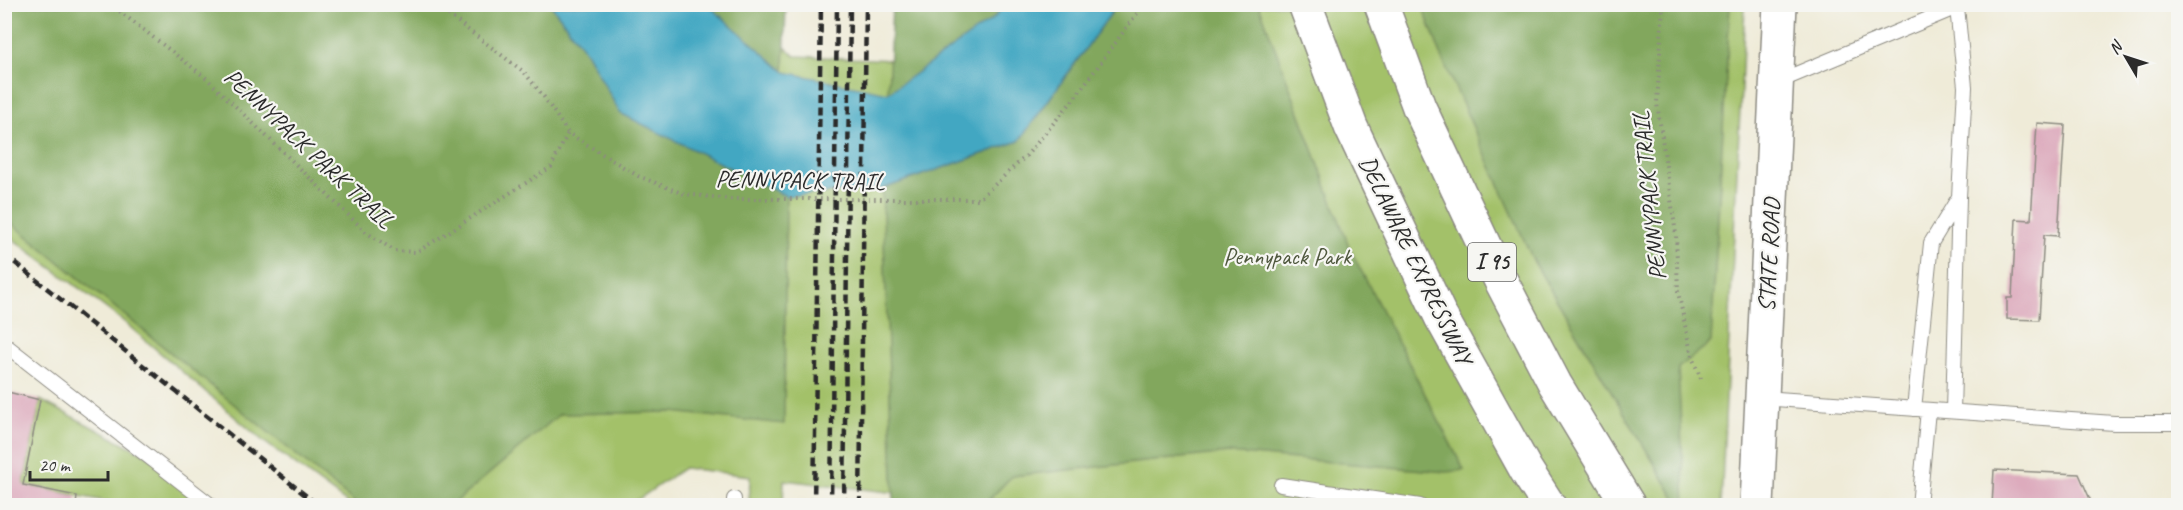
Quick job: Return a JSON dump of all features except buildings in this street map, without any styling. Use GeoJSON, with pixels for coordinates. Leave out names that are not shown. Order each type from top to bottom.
{"type":"FeatureCollection","features":[{"type":"Feature","properties":{"kind":"main road","name":"DELAWARE EXPRESSWAY"},"geometry":{"type":"LineString","coordinates":[[1305,4],[1351,127],[1441,317],[1526,470],[1549,506]]}},
{"type":"Feature","properties":{"kind":"main road","name":"I 95"},"geometry":{"type":"LineString","coordinates":[[1381,4],[1419,108],[1500,279],[1555,384],[1629,506]]}},
{"type":"Feature","properties":{"kind":"main road","name":"STATE ROAD"},"geometry":{"type":"LineString","coordinates":[[1757,506],[1780,4]]}},
{"type":"Feature","properties":{"kind":"lane"},"geometry":{"type":"LineString","coordinates":[[1777,82],[1959,5],[1965,87],[1959,197],[1953,411]]}},
{"type":"Feature","properties":{"kind":"lane"},"geometry":{"type":"LineString","coordinates":[[1919,506],[1921,409],[1931,243],[1959,197]]}},
{"type":"Feature","properties":{"kind":"lane"},"geometry":{"type":"LineString","coordinates":[[5,345],[213,506]]}},
{"type":"Feature","properties":{"kind":"lane"},"geometry":{"type":"LineString","coordinates":[[1762,398],[2114,423],[2178,423]]}},
{"type":"Feature","properties":{"kind":"lane"},"geometry":{"type":"LineString","coordinates":[[1281,485],[1420,506]]}},
{"type":"Feature","properties":{"kind":"path","name":"PENNYPACK PARK TRAIL"},"geometry":{"type":"LineString","coordinates":[[110,4],[206,78],[367,233],[395,251],[417,252],[551,167],[568,133]]}},
{"type":"Feature","properties":{"kind":"path","name":"PENNYPACK TRAIL"},"geometry":{"type":"LineString","coordinates":[[434,4],[524,72],[568,133],[638,176],[684,194],[731,199],[979,199],[1026,156],[1073,100],[1144,4]]}},
{"type":"Feature","properties":{"kind":"path","name":"PENNYPACK TRAIL"},"geometry":{"type":"LineString","coordinates":[[1663,4],[1657,103],[1676,234],[1678,292],[1692,357],[1702,381]]}},
{"type":"Feature","properties":{"kind":"green space","name":"Pennypack Park"},"geometry":{"type":"Polygon","coordinates":[[[4,5],[738,5],[795,56],[921,61],[960,5],[1745,5],[1721,505],[1105,505],[941,498],[784,480],[783,505],[749,506],[750,476],[684,468],[630,505],[350,505],[263,441],[123,321],[5,233],[4,5]]]}},
{"type":"Feature","properties":{"kind":"green space"},"geometry":{"type":"Polygon","coordinates":[[[4,5],[551,5],[587,53],[620,113],[786,196],[784,424],[672,412],[560,414],[452,505],[358,505],[5,218],[4,5]]]}},
{"type":"Feature","properties":{"kind":"green space"},"geometry":{"type":"Polygon","coordinates":[[[708,5],[786,5],[784,72],[708,5]]]}},
{"type":"Feature","properties":{"kind":"green space"},"geometry":{"type":"Polygon","coordinates":[[[892,5],[1005,5],[994,18],[888,93],[892,5]]]}},
{"type":"Feature","properties":{"kind":"green space"},"geometry":{"type":"Polygon","coordinates":[[[1117,5],[1259,5],[1350,249],[1464,470],[1447,472],[1228,453],[1012,476],[984,505],[894,505],[882,189],[1019,141],[1117,5]]]}},
{"type":"Feature","properties":{"kind":"green space"},"geometry":{"type":"Polygon","coordinates":[[[1422,5],[1730,5],[1711,342],[1678,368],[1685,505],[1679,505],[1534,262],[1445,65],[1422,5]]]}},
{"type":"Feature","properties":{"kind":"green space"},"geometry":{"type":"Polygon","coordinates":[[[40,400],[166,465],[202,505],[125,505],[23,485],[40,400]]]}},
{"type":"Feature","properties":{"kind":"water"},"geometry":{"type":"Polygon","coordinates":[[[551,5],[708,5],[785,72],[888,93],[994,18],[1005,5],[1117,5],[1019,141],[882,189],[786,196],[620,113],[587,53],[551,5]]]}},
{"type":"Feature","properties":{"kind":"railway"},"geometry":{"type":"LineString","coordinates":[[814,506],[821,4]]}},
{"type":"Feature","properties":{"kind":"railway"},"geometry":{"type":"LineString","coordinates":[[831,506],[837,4]]}},
{"type":"Feature","properties":{"kind":"railway"},"geometry":{"type":"LineString","coordinates":[[844,506],[850,4]]}},
{"type":"Feature","properties":{"kind":"railway"},"geometry":{"type":"LineString","coordinates":[[860,506],[866,4]]}},
{"type":"Feature","properties":{"kind":"railway"},"geometry":{"type":"LineString","coordinates":[[4,254],[319,506]]}}]}
